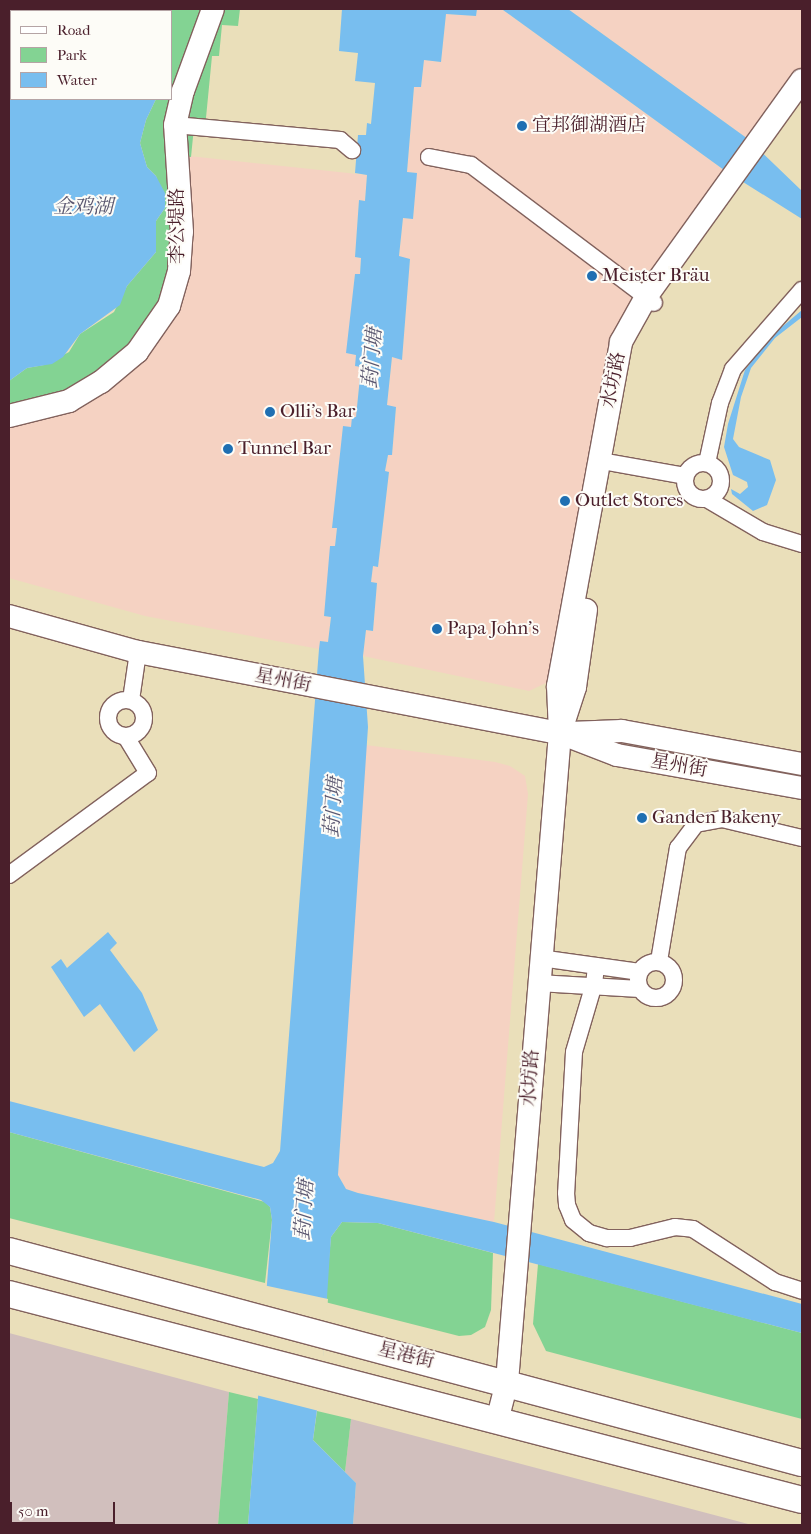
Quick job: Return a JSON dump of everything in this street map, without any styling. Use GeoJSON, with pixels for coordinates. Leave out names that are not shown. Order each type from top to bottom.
{"type":"FeatureCollection","features":[{"type":"Feature","properties":{"kind":"main road","name":"星港街"},"geometry":{"type":"LineString","coordinates":[[9,1251],[247,1312],[802,1463]]}},
{"type":"Feature","properties":{"kind":"main road","name":"星港街"},"geometry":{"type":"LineString","coordinates":[[9,1294],[802,1500]]}},
{"type":"Feature","properties":{"kind":"street","name":"李公堤路"},"geometry":{"type":"LineString","coordinates":[[9,416],[69,401],[86,392],[137,352],[161,322],[176,286],[181,253],[175,125],[183,91],[213,9]]}},
{"type":"Feature","properties":{"kind":"street","name":"水坊路"},"geometry":{"type":"LineString","coordinates":[[764,142],[802,80]]}},
{"type":"Feature","properties":{"kind":"street","name":"水坊路"},"geometry":{"type":"LineString","coordinates":[[497,1421],[507,1382],[538,982],[560,733],[558,686],[621,342],[764,142],[802,99]]}},
{"type":"Feature","properties":{"kind":"street"},"geometry":{"type":"LineString","coordinates":[[175,125],[340,140],[352,150]]}},
{"type":"Feature","properties":{"kind":"street"},"geometry":{"type":"LineString","coordinates":[[429,157],[471,164],[650,300]]}},
{"type":"Feature","properties":{"kind":"street"},"geometry":{"type":"LineString","coordinates":[[707,463],[720,403],[733,369],[802,290]]}},
{"type":"Feature","properties":{"kind":"street","name":"水坊路"},"geometry":{"type":"LineString","coordinates":[[560,733],[575,687],[607,462],[626,367],[650,300]]}},
{"type":"Feature","properties":{"kind":"street"},"geometry":{"type":"LineString","coordinates":[[607,462],[685,476]]}},
{"type":"Feature","properties":{"kind":"street"},"geometry":{"type":"LineString","coordinates":[[685,476],[694,465],[707,463],[718,470],[722,481],[717,493],[707,499]]}},
{"type":"Feature","properties":{"kind":"street"},"geometry":{"type":"LineString","coordinates":[[685,476],[690,494],[707,499],[763,532],[802,544]]}},
{"type":"Feature","properties":{"kind":"street","name":"星州街"},"geometry":{"type":"LineString","coordinates":[[9,616],[138,652],[560,733],[617,755],[802,788]]}},
{"type":"Feature","properties":{"kind":"street"},"geometry":{"type":"LineString","coordinates":[[131,700],[138,652]]}},
{"type":"Feature","properties":{"kind":"street"},"geometry":{"type":"LineString","coordinates":[[126,737],[141,729],[145,718],[141,707],[131,700]]}},
{"type":"Feature","properties":{"kind":"street"},"geometry":{"type":"LineString","coordinates":[[9,875],[148,773],[126,737],[114,733],[108,716],[113,705],[131,700]]}},
{"type":"Feature","properties":{"kind":"street","name":"星州街"},"geometry":{"type":"LineString","coordinates":[[560,733],[622,731],[802,764]]}},
{"type":"Feature","properties":{"kind":"street"},"geometry":{"type":"LineString","coordinates":[[659,961],[678,848],[696,824],[722,819],[802,838]]}},
{"type":"Feature","properties":{"kind":"street"},"geometry":{"type":"LineString","coordinates":[[540,958],[639,972]]}},
{"type":"Feature","properties":{"kind":"street"},"geometry":{"type":"LineString","coordinates":[[538,982],[594,984],[640,989],[654,998],[670,992],[674,976],[670,968],[659,961],[647,963],[639,972],[640,989]]}},
{"type":"Feature","properties":{"kind":"street"},"geometry":{"type":"LineString","coordinates":[[596,966],[594,984],[574,1052],[566,1193],[567,1205],[573,1220],[589,1233],[607,1238],[630,1238],[676,1227],[694,1230],[775,1282],[802,1291]]}},
{"type":"Feature","properties":{"kind":"shaded area"},"geometry":{"type":"Polygon","coordinates":[[[477,9],[503,10],[724,170],[636,299],[551,672],[546,683],[529,691],[363,656],[366,630],[373,631],[377,583],[371,582],[373,566],[378,567],[389,472],[385,471],[388,455],[392,455],[396,407],[387,406],[392,357],[402,359],[410,259],[399,257],[403,218],[413,219],[416,173],[407,172],[414,87],[421,87],[424,60],[441,62],[446,14],[476,16],[477,9]]]}},
{"type":"Feature","properties":{"kind":"shaded area"},"geometry":{"type":"Polygon","coordinates":[[[568,9],[802,9],[802,73],[748,139],[568,9]]]}},
{"type":"Feature","properties":{"kind":"shaded area"},"geometry":{"type":"Polygon","coordinates":[[[180,155],[367,175],[365,201],[359,200],[355,257],[361,258],[360,275],[355,274],[347,353],[356,355],[361,367],[356,418],[351,427],[343,427],[333,528],[337,528],[335,546],[331,546],[324,616],[331,617],[328,642],[320,641],[319,649],[145,616],[9,578],[9,428],[56,416],[128,373],[180,155]]]}},
{"type":"Feature","properties":{"kind":"shaded area"},"geometry":{"type":"Polygon","coordinates":[[[366,745],[495,762],[510,766],[525,776],[528,794],[494,1222],[358,1193],[346,1189],[338,1175],[366,745]]]}},
{"type":"Feature","properties":{"kind":"shaded area"},"geometry":{"type":"Polygon","coordinates":[[[9,1333],[229,1392],[218,1525],[9,1525],[9,1333]]]}},
{"type":"Feature","properties":{"kind":"shaded area"},"geometry":{"type":"Polygon","coordinates":[[[351,1419],[752,1525],[353,1525],[356,1483],[345,1472],[351,1419]]]}},
{"type":"Feature","properties":{"kind":"green space"},"geometry":{"type":"Polygon","coordinates":[[[165,9],[240,9],[238,26],[222,25],[219,56],[212,56],[205,128],[194,127],[191,157],[165,154],[173,214],[167,286],[144,333],[79,389],[9,408],[9,381],[27,368],[44,365],[69,352],[80,334],[114,312],[127,286],[156,252],[156,221],[165,208],[156,176],[147,167],[140,143],[146,120],[156,100],[172,100],[172,10],[165,9]]]}},
{"type":"Feature","properties":{"kind":"green space"},"geometry":{"type":"Polygon","coordinates":[[[9,1132],[265,1202],[270,1207],[272,1220],[265,1283],[9,1218],[9,1132]]]}},
{"type":"Feature","properties":{"kind":"green space"},"geometry":{"type":"Polygon","coordinates":[[[342,1222],[378,1223],[493,1253],[491,1310],[485,1327],[471,1335],[459,1336],[325,1302],[331,1237],[342,1222]]]}},
{"type":"Feature","properties":{"kind":"green space"},"geometry":{"type":"Polygon","coordinates":[[[538,1264],[802,1333],[802,1419],[546,1351],[533,1324],[538,1264]]]}},
{"type":"Feature","properties":{"kind":"green space"},"geometry":{"type":"Polygon","coordinates":[[[229,1392],[258,1399],[248,1525],[218,1525],[229,1392]]]}},
{"type":"Feature","properties":{"kind":"green space"},"geometry":{"type":"Polygon","coordinates":[[[317,1411],[351,1419],[345,1472],[313,1440],[317,1411]]]}},
{"type":"Feature","properties":{"kind":"water","name":"金鸡湖"},"geometry":{"type":"Polygon","coordinates":[[[9,9],[165,9],[10,10],[10,100],[156,100],[146,120],[140,143],[147,167],[156,176],[165,193],[165,208],[156,221],[156,252],[127,286],[120,305],[80,334],[63,357],[52,364],[27,368],[9,381],[9,9]]]}},
{"type":"Feature","properties":{"kind":"water","name":"葑门塘"},"geometry":{"type":"Polygon","coordinates":[[[342,9],[477,9],[476,16],[446,14],[441,62],[424,60],[421,87],[414,87],[407,172],[417,173],[413,219],[403,218],[399,256],[410,259],[402,360],[392,357],[387,405],[396,407],[392,455],[388,455],[385,471],[389,472],[378,567],[373,566],[371,582],[377,583],[373,631],[366,630],[363,656],[368,727],[338,1175],[346,1189],[358,1193],[494,1222],[802,1304],[802,1333],[378,1223],[342,1222],[331,1237],[322,1372],[313,1440],[356,1483],[353,1525],[248,1525],[272,1220],[270,1207],[261,1200],[9,1132],[9,1101],[264,1167],[273,1163],[280,1151],[319,649],[320,641],[328,642],[331,617],[324,616],[330,546],[335,546],[337,528],[332,528],[343,426],[351,427],[352,417],[356,417],[361,367],[355,366],[356,355],[346,353],[355,274],[360,274],[361,258],[355,257],[359,200],[365,201],[367,175],[355,173],[358,135],[366,135],[367,123],[371,124],[375,83],[355,81],[358,53],[339,51],[342,9]]]}},
{"type":"Feature","properties":{"kind":"water"},"geometry":{"type":"Polygon","coordinates":[[[483,9],[568,9],[748,139],[802,191],[802,219],[724,170],[503,10],[483,9]]]}},
{"type":"Feature","properties":{"kind":"water"},"geometry":{"type":"Polygon","coordinates":[[[802,310],[802,317],[775,338],[751,368],[741,397],[733,439],[739,447],[770,460],[776,480],[767,505],[753,511],[732,494],[731,489],[740,494],[748,487],[747,482],[733,475],[724,447],[728,424],[745,370],[770,337],[802,310]]]}},
{"type":"Feature","properties":{"kind":"water"},"geometry":{"type":"Polygon","coordinates":[[[108,932],[117,943],[110,950],[142,993],[158,1030],[134,1052],[100,1004],[84,1017],[51,967],[61,959],[67,968],[108,932]]]}},
{"type":"Feature","properties":{"kind":"pier"},"geometry":{"type":"Polygon","coordinates":[[[263,1285],[328,1299],[319,1411],[256,1395],[263,1285]]]}},
{"type":"Feature","properties":{"kind":"place","name":"宜邦御湖酒店"},"geometry":{"type":"Point","coordinates":[522,126]}},
{"type":"Feature","properties":{"kind":"place","name":"Meister Bräu"},"geometry":{"type":"Point","coordinates":[592,276]}},
{"type":"Feature","properties":{"kind":"place","name":"Olli's Bar"},"geometry":{"type":"Point","coordinates":[270,412]}},
{"type":"Feature","properties":{"kind":"place","name":"Tunnel Bar"},"geometry":{"type":"Point","coordinates":[228,449]}},
{"type":"Feature","properties":{"kind":"place","name":"Outlet Stores"},"geometry":{"type":"Point","coordinates":[565,501]}},
{"type":"Feature","properties":{"kind":"place","name":"Papa John's"},"geometry":{"type":"Point","coordinates":[437,629]}},
{"type":"Feature","properties":{"kind":"place","name":"Ganden Bakeny"},"geometry":{"type":"Point","coordinates":[642,818]}}]}
